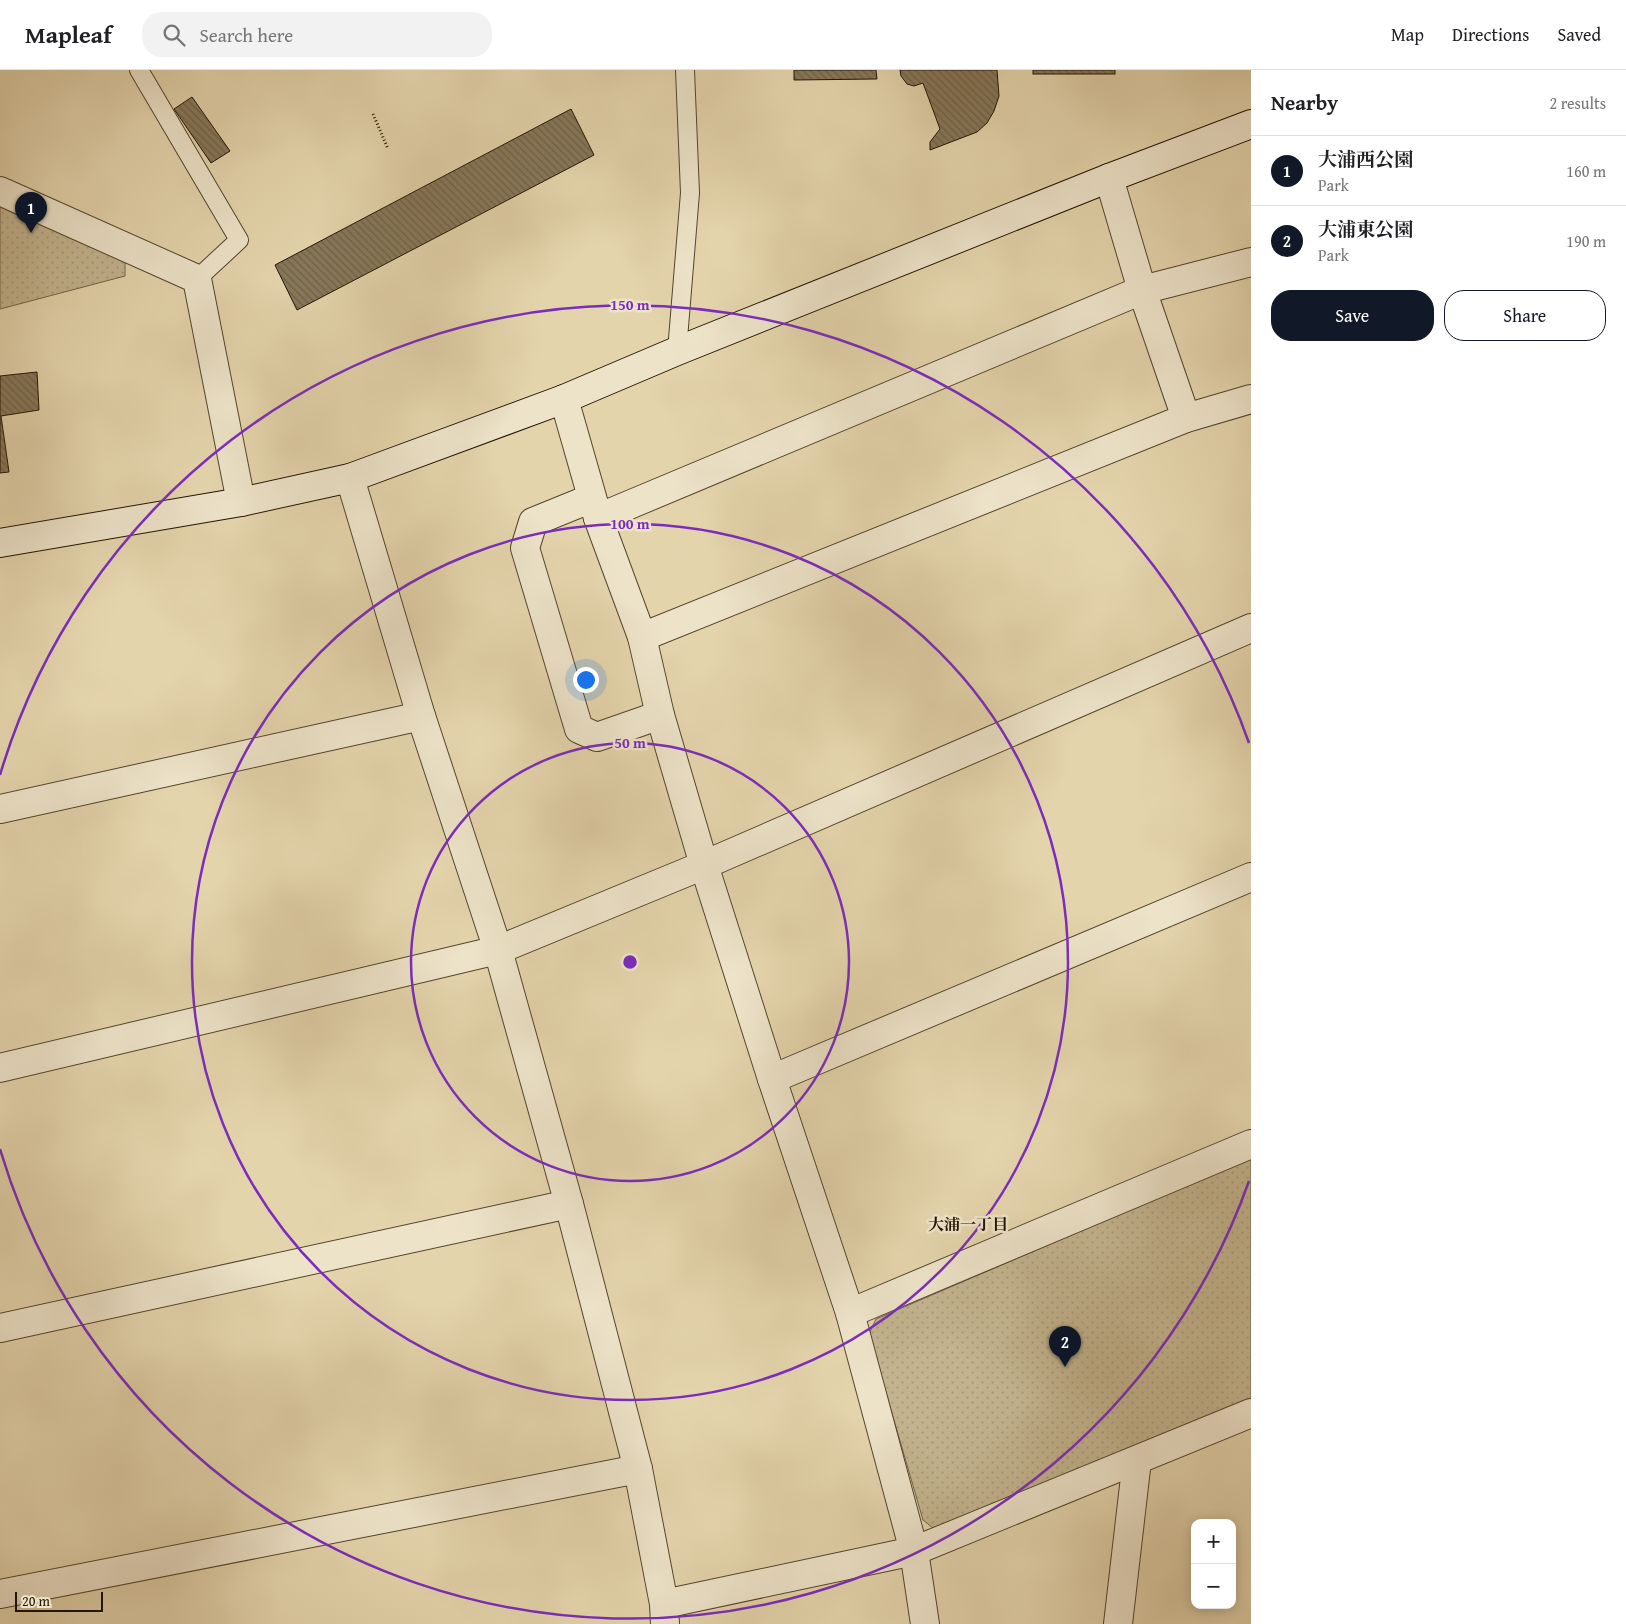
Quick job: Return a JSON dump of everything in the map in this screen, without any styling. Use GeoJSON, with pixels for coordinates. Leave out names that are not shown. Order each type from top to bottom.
{"type":"FeatureCollection","features":[{"type":"Feature","properties":{"kind":"street"},"geometry":{"type":"LineString","coordinates":[[0,543],[241,502],[350,478],[564,399],[677,351],[1109,178],[1251,124]]}},
{"type":"Feature","properties":{"kind":"street"},"geometry":{"type":"LineString","coordinates":[[1109,178],[1142,290],[1186,418]]}},
{"type":"Feature","properties":{"kind":"street"},"geometry":{"type":"LineString","coordinates":[[0,191],[196,279],[241,502]]}},
{"type":"Feature","properties":{"kind":"street"},"geometry":{"type":"LineString","coordinates":[[660,715],[597,737],[579,729],[525,548],[533,522],[595,508],[1142,290],[1251,262]]}},
{"type":"Feature","properties":{"kind":"street"},"geometry":{"type":"LineString","coordinates":[[564,399],[595,508],[642,637],[660,715],[704,865],[772,1080],[850,1313],[914,1551],[925,1624]]}},
{"type":"Feature","properties":{"kind":"street"},"geometry":{"type":"LineString","coordinates":[[642,637],[1186,418],[1251,399]]}},
{"type":"Feature","properties":{"kind":"street"},"geometry":{"type":"LineString","coordinates":[[350,478],[422,716],[498,950],[569,1204],[638,1469],[665,1614],[914,1551],[1251,1413]]}},
{"type":"Feature","properties":{"kind":"street"},"geometry":{"type":"LineString","coordinates":[[0,1068],[498,950],[704,865],[1251,628]]}},
{"type":"Feature","properties":{"kind":"street"},"geometry":{"type":"LineString","coordinates":[[0,809],[422,716]]}},
{"type":"Feature","properties":{"kind":"street"},"geometry":{"type":"LineString","coordinates":[[772,1080],[1251,877]]}},
{"type":"Feature","properties":{"kind":"street"},"geometry":{"type":"LineString","coordinates":[[850,1313],[1251,1144]]}},
{"type":"Feature","properties":{"kind":"street"},"geometry":{"type":"LineString","coordinates":[[0,1328],[569,1204]]}},
{"type":"Feature","properties":{"kind":"street"},"geometry":{"type":"LineString","coordinates":[[1118,1624],[1137,1460]]}},
{"type":"Feature","properties":{"kind":"street"},"geometry":{"type":"LineString","coordinates":[[0,1594],[638,1469]]}},
{"type":"Feature","properties":{"kind":"lane"},"geometry":{"type":"LineString","coordinates":[[139,70],[239,240],[196,279]]}},
{"type":"Feature","properties":{"kind":"lane"},"geometry":{"type":"LineString","coordinates":[[677,351],[690,193],[685,70]]}},
{"type":"Feature","properties":{"kind":"path"},"geometry":{"type":"LineString","coordinates":[[373,114],[388,149]]}},
{"type":"Feature","properties":{"kind":"shaded area"},"geometry":{"type":"Polygon","coordinates":[[[0,204],[125,261],[125,276],[0,309],[0,204]]]}},
{"type":"Feature","properties":{"kind":"shaded area"},"geometry":{"type":"Polygon","coordinates":[[[1251,1158],[1251,1401],[933,1528],[923,1520],[869,1334],[876,1319],[1251,1158]]]}},
{"type":"Feature","properties":{"kind":"building"},"geometry":{"type":"Polygon","coordinates":[[[794,70],[876,70],[877,79],[794,80],[794,70]]]}},
{"type":"Feature","properties":{"kind":"building"},"geometry":{"type":"Polygon","coordinates":[[[900,70],[997,70],[999,96],[994,111],[987,123],[977,132],[930,150],[930,142],[940,129],[923,83],[914,86],[907,84],[901,76],[900,70]]]}},
{"type":"Feature","properties":{"kind":"building"},"geometry":{"type":"Polygon","coordinates":[[[1033,70],[1115,70],[1115,74],[1033,74],[1033,70]]]}},
{"type":"Feature","properties":{"kind":"building"},"geometry":{"type":"Polygon","coordinates":[[[192,97],[230,151],[211,163],[174,109],[192,97]]]}},
{"type":"Feature","properties":{"kind":"building"},"geometry":{"type":"Polygon","coordinates":[[[571,109],[594,155],[297,310],[275,265],[571,109]]]}},
{"type":"Feature","properties":{"kind":"building"},"geometry":{"type":"Polygon","coordinates":[[[37,372],[39,410],[1,416],[9,472],[0,473],[0,376],[37,372]]]}},
{"type":"Feature","properties":{"kind":"place","name":"大浦西公園"},"geometry":{"type":"Point","coordinates":[31,233]}},
{"type":"Feature","properties":{"kind":"place","name":"大浦東公園"},"geometry":{"type":"Point","coordinates":[1065,1367]}},
{"type":"Feature","properties":{"kind":"district","name":"大浦一丁目"},"geometry":{"type":"Point","coordinates":[968,1224]}}]}
